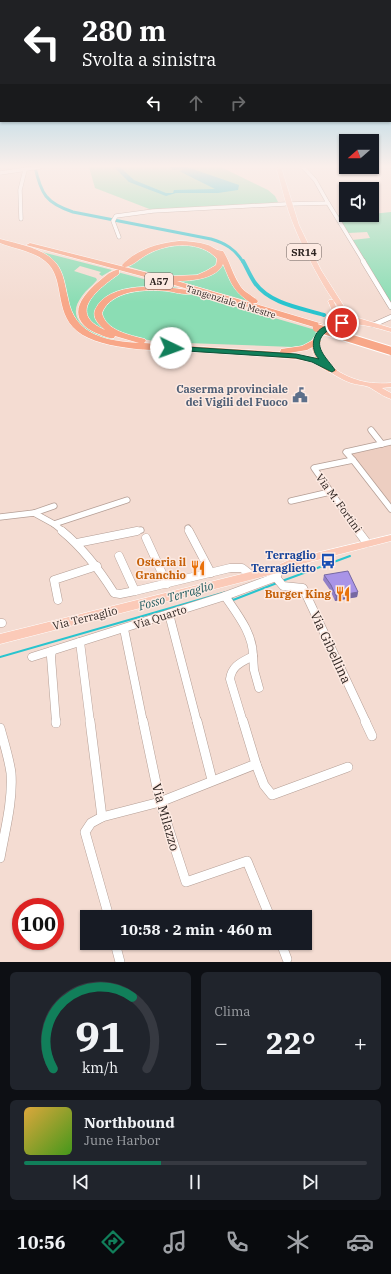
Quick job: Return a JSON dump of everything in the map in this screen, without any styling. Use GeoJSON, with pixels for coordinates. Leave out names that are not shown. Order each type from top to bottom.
{"type":"FeatureCollection","features":[{"type":"Feature","properties":{"kind":"highway","name":"Tangenziale di Mestre"},"geometry":{"type":"LineString","coordinates":[[0,240],[136,275],[391,347]]}},
{"type":"Feature","properties":{"kind":"highway","name":"Tangenziale di Mestre"},"geometry":{"type":"LineString","coordinates":[[0,240],[120,268],[287,316],[391,350]]}},
{"type":"Feature","properties":{"kind":"highway","name":"A57"},"geometry":{"type":"LineString","coordinates":[[0,240],[35,252],[53,264],[60,278],[64,304],[69,316],[81,331],[92,337],[109,342],[296,356],[315,360],[332,370]]}},
{"type":"Feature","properties":{"kind":"highway","name":"A57"},"geometry":{"type":"LineString","coordinates":[[287,316],[256,303],[240,292],[233,282],[223,256],[218,251],[207,246],[186,242],[161,244],[146,250],[97,286],[85,299],[82,309],[84,319],[93,328],[111,336],[131,341],[168,346],[280,351],[304,348],[316,341]]}},
{"type":"Feature","properties":{"kind":"highway","name":"A57"},"geometry":{"type":"LineString","coordinates":[[173,244],[204,246],[215,252],[221,258],[219,266],[214,270],[206,274],[189,278],[165,277],[120,268],[151,249],[173,244]]}},
{"type":"Feature","properties":{"kind":"highway","name":"A57"},"geometry":{"type":"LineString","coordinates":[[168,346],[130,338],[110,330],[100,320],[98,314],[100,307],[107,300],[119,294],[136,289],[154,288],[188,292],[251,308]]}},
{"type":"Feature","properties":{"kind":"main road","name":"SR14"},"geometry":{"type":"LineString","coordinates":[[289,212],[294,231],[306,257],[336,310],[334,319],[321,328],[316,341]]}},
{"type":"Feature","properties":{"kind":"main road","name":"SR14"},"geometry":{"type":"LineString","coordinates":[[290,212],[306,247],[336,300],[350,316],[391,330]]}},
{"type":"Feature","properties":{"kind":"main road","name":"SR14"},"geometry":{"type":"LineString","coordinates":[[321,328],[346,322],[372,324]]}},
{"type":"Feature","properties":{"kind":"main road"},"geometry":{"type":"LineString","coordinates":[[316,341],[316,348],[319,355],[332,370],[346,378],[380,389],[391,397]]}},
{"type":"Feature","properties":{"kind":"main road"},"geometry":{"type":"LineString","coordinates":[[366,384],[391,384]]}},
{"type":"Feature","properties":{"kind":"main road"},"geometry":{"type":"LineString","coordinates":[[367,544],[371,540],[391,534]]}},
{"type":"Feature","properties":{"kind":"main road","name":"Via Terraglio"},"geometry":{"type":"LineString","coordinates":[[279,574],[291,563],[391,538]]}},
{"type":"Feature","properties":{"kind":"main road","name":"Via Terraglio"},"geometry":{"type":"LineString","coordinates":[[4,638],[251,575],[279,574],[300,564],[376,545],[391,545]]}},
{"type":"Feature","properties":{"kind":"street"},"geometry":{"type":"LineString","coordinates":[[21,212],[21,220]]}},
{"type":"Feature","properties":{"kind":"street"},"geometry":{"type":"LineString","coordinates":[[120,237],[114,220],[116,216],[144,212]]}},
{"type":"Feature","properties":{"kind":"street"},"geometry":{"type":"LineString","coordinates":[[333,212],[391,307]]}},
{"type":"Feature","properties":{"kind":"street"},"geometry":{"type":"LineString","coordinates":[[372,324],[391,317]]}},
{"type":"Feature","properties":{"kind":"street"},"geometry":{"type":"LineString","coordinates":[[371,430],[382,444]]}},
{"type":"Feature","properties":{"kind":"street"},"geometry":{"type":"LineString","coordinates":[[391,442],[346,452],[391,509]]}},
{"type":"Feature","properties":{"kind":"street","name":"Via M. Fortini"},"geometry":{"type":"LineString","coordinates":[[353,460],[314,468],[367,544]]}},
{"type":"Feature","properties":{"kind":"street"},"geometry":{"type":"LineString","coordinates":[[291,501],[330,492]]}},
{"type":"Feature","properties":{"kind":"street"},"geometry":{"type":"LineString","coordinates":[[54,524],[127,500]]}},
{"type":"Feature","properties":{"kind":"street"},"geometry":{"type":"LineString","coordinates":[[0,517],[34,513],[54,506]]}},
{"type":"Feature","properties":{"kind":"street"},"geometry":{"type":"LineString","coordinates":[[34,513],[54,524],[77,543],[97,566],[114,593],[120,594],[135,591],[237,567],[246,569],[251,575]]}},
{"type":"Feature","properties":{"kind":"street"},"geometry":{"type":"LineString","coordinates":[[188,528],[211,573]]}},
{"type":"Feature","properties":{"kind":"street"},"geometry":{"type":"LineString","coordinates":[[77,543],[141,530]]}},
{"type":"Feature","properties":{"kind":"street"},"geometry":{"type":"LineString","coordinates":[[146,538],[167,584]]}},
{"type":"Feature","properties":{"kind":"street"},"geometry":{"type":"LineString","coordinates":[[119,556],[135,591]]}},
{"type":"Feature","properties":{"kind":"street"},"geometry":{"type":"LineString","coordinates":[[58,600],[54,580],[97,566]]}},
{"type":"Feature","properties":{"kind":"street","name":"Via Quarto"},"geometry":{"type":"LineString","coordinates":[[32,657],[168,614],[228,598],[279,574]]}},
{"type":"Feature","properties":{"kind":"street","name":"Via Gibellina"},"geometry":{"type":"LineString","coordinates":[[279,574],[284,586],[297,586],[303,588],[372,736]]}},
{"type":"Feature","properties":{"kind":"street"},"geometry":{"type":"LineString","coordinates":[[228,598],[249,635],[254,650],[254,670],[259,688]]}},
{"type":"Feature","properties":{"kind":"street"},"geometry":{"type":"LineString","coordinates":[[168,614],[212,780]]}},
{"type":"Feature","properties":{"kind":"street","name":"Via Milazzo"},"geometry":{"type":"LineString","coordinates":[[124,629],[160,802],[186,882],[247,861],[267,910]]}},
{"type":"Feature","properties":{"kind":"street"},"geometry":{"type":"LineString","coordinates":[[80,642],[102,817]]}},
{"type":"Feature","properties":{"kind":"street"},"geometry":{"type":"LineString","coordinates":[[52,651],[51,657],[56,723]]}},
{"type":"Feature","properties":{"kind":"street"},"geometry":{"type":"LineString","coordinates":[[253,656],[232,668],[230,672],[230,679],[256,764],[268,793],[272,795],[348,767]]}},
{"type":"Feature","properties":{"kind":"street"},"geometry":{"type":"LineString","coordinates":[[0,728],[10,766],[11,779],[7,820],[0,858]]}},
{"type":"Feature","properties":{"kind":"street"},"geometry":{"type":"LineString","coordinates":[[106,910],[85,832],[90,823],[102,817],[160,802],[212,780],[256,764]]}},
{"type":"Feature","properties":{"kind":"street"},"geometry":{"type":"LineString","coordinates":[[117,950],[120,962]]}},
{"type":"Feature","properties":{"kind":"street"},"geometry":{"type":"LineString","coordinates":[[284,950],[287,959]]}},
{"type":"Feature","properties":{"kind":"shaded area"},"geometry":{"type":"Polygon","coordinates":[[[391,443],[391,506],[350,452],[391,443]]]}},
{"type":"Feature","properties":{"kind":"green space"},"geometry":{"type":"Polygon","coordinates":[[[391,212],[391,305],[352,240],[370,238],[367,232],[348,233],[341,222],[379,222],[379,213],[391,212]]]}},
{"type":"Feature","properties":{"kind":"green space"},"geometry":{"type":"Polygon","coordinates":[[[176,242],[193,243],[166,244],[176,242]]]}},
{"type":"Feature","properties":{"kind":"green space"},"geometry":{"type":"Polygon","coordinates":[[[170,244],[198,245],[218,257],[216,266],[204,273],[187,277],[179,277],[161,275],[126,266],[142,255],[170,244]]]}},
{"type":"Feature","properties":{"kind":"green space"},"geometry":{"type":"Polygon","coordinates":[[[197,244],[201,244],[215,250],[221,255],[231,280],[237,290],[243,296],[255,303],[171,279],[210,274],[220,265],[221,257],[217,252],[197,244]]]}},
{"type":"Feature","properties":{"kind":"green space"},"geometry":{"type":"Polygon","coordinates":[[[38,251],[112,270],[102,276],[99,274],[101,272],[80,266],[74,271],[96,278],[97,280],[82,296],[77,305],[76,313],[78,320],[91,331],[116,340],[98,338],[75,323],[56,268],[38,251]]]}},
{"type":"Feature","properties":{"kind":"green space"},"geometry":{"type":"Polygon","coordinates":[[[117,272],[178,288],[126,290],[97,310],[112,332],[101,330],[84,315],[87,299],[117,272]]]}},
{"type":"Feature","properties":{"kind":"green space"},"geometry":{"type":"Polygon","coordinates":[[[142,289],[193,294],[319,331],[311,341],[303,345],[293,347],[159,342],[124,335],[103,323],[99,314],[111,298],[142,289]]]}},
{"type":"Feature","properties":{"kind":"building"},"geometry":{"type":"Polygon","coordinates":[[[348,571],[358,592],[336,596],[324,575],[348,571]]]}},
{"type":"Feature","properties":{"kind":"waterway"},"geometry":{"type":"LineString","coordinates":[[73,212],[211,239],[221,242],[229,247],[237,253],[243,262]]}},
{"type":"Feature","properties":{"kind":"waterway"},"geometry":{"type":"LineString","coordinates":[[243,261],[255,283],[269,296],[277,301],[324,315]]}},
{"type":"Feature","properties":{"kind":"waterway","name":"Fosso Terraglio"},"geometry":{"type":"LineString","coordinates":[[282,581],[350,556]]}},
{"type":"Feature","properties":{"kind":"waterway","name":"Fosso Terraglio"},"geometry":{"type":"LineString","coordinates":[[230,596],[233,600],[277,583]]}},
{"type":"Feature","properties":{"kind":"waterway","name":"Fosso Terraglio"},"geometry":{"type":"LineString","coordinates":[[0,657],[226,592]]}},
{"type":"Feature","properties":{"kind":"place","name":"Caserma provinciale dei Vigili del Fuoco"},"geometry":{"type":"Point","coordinates":[300,395]}},
{"type":"Feature","properties":{"kind":"place","name":"Terraglio Terraglietto"},"geometry":{"type":"Point","coordinates":[328,561]}},
{"type":"Feature","properties":{"kind":"place","name":"Osteria il Granchio"},"geometry":{"type":"Point","coordinates":[198,568]}},
{"type":"Feature","properties":{"kind":"place","name":"Burger King"},"geometry":{"type":"Point","coordinates":[343,594]}},
{"type":"Feature","properties":{"kind":"route"},"geometry":{"type":"LineString","coordinates":[[171,348],[296,356],[315,360],[332,370],[323,362],[317,352],[316,341],[323,330],[330,326],[342,323]]}}]}
